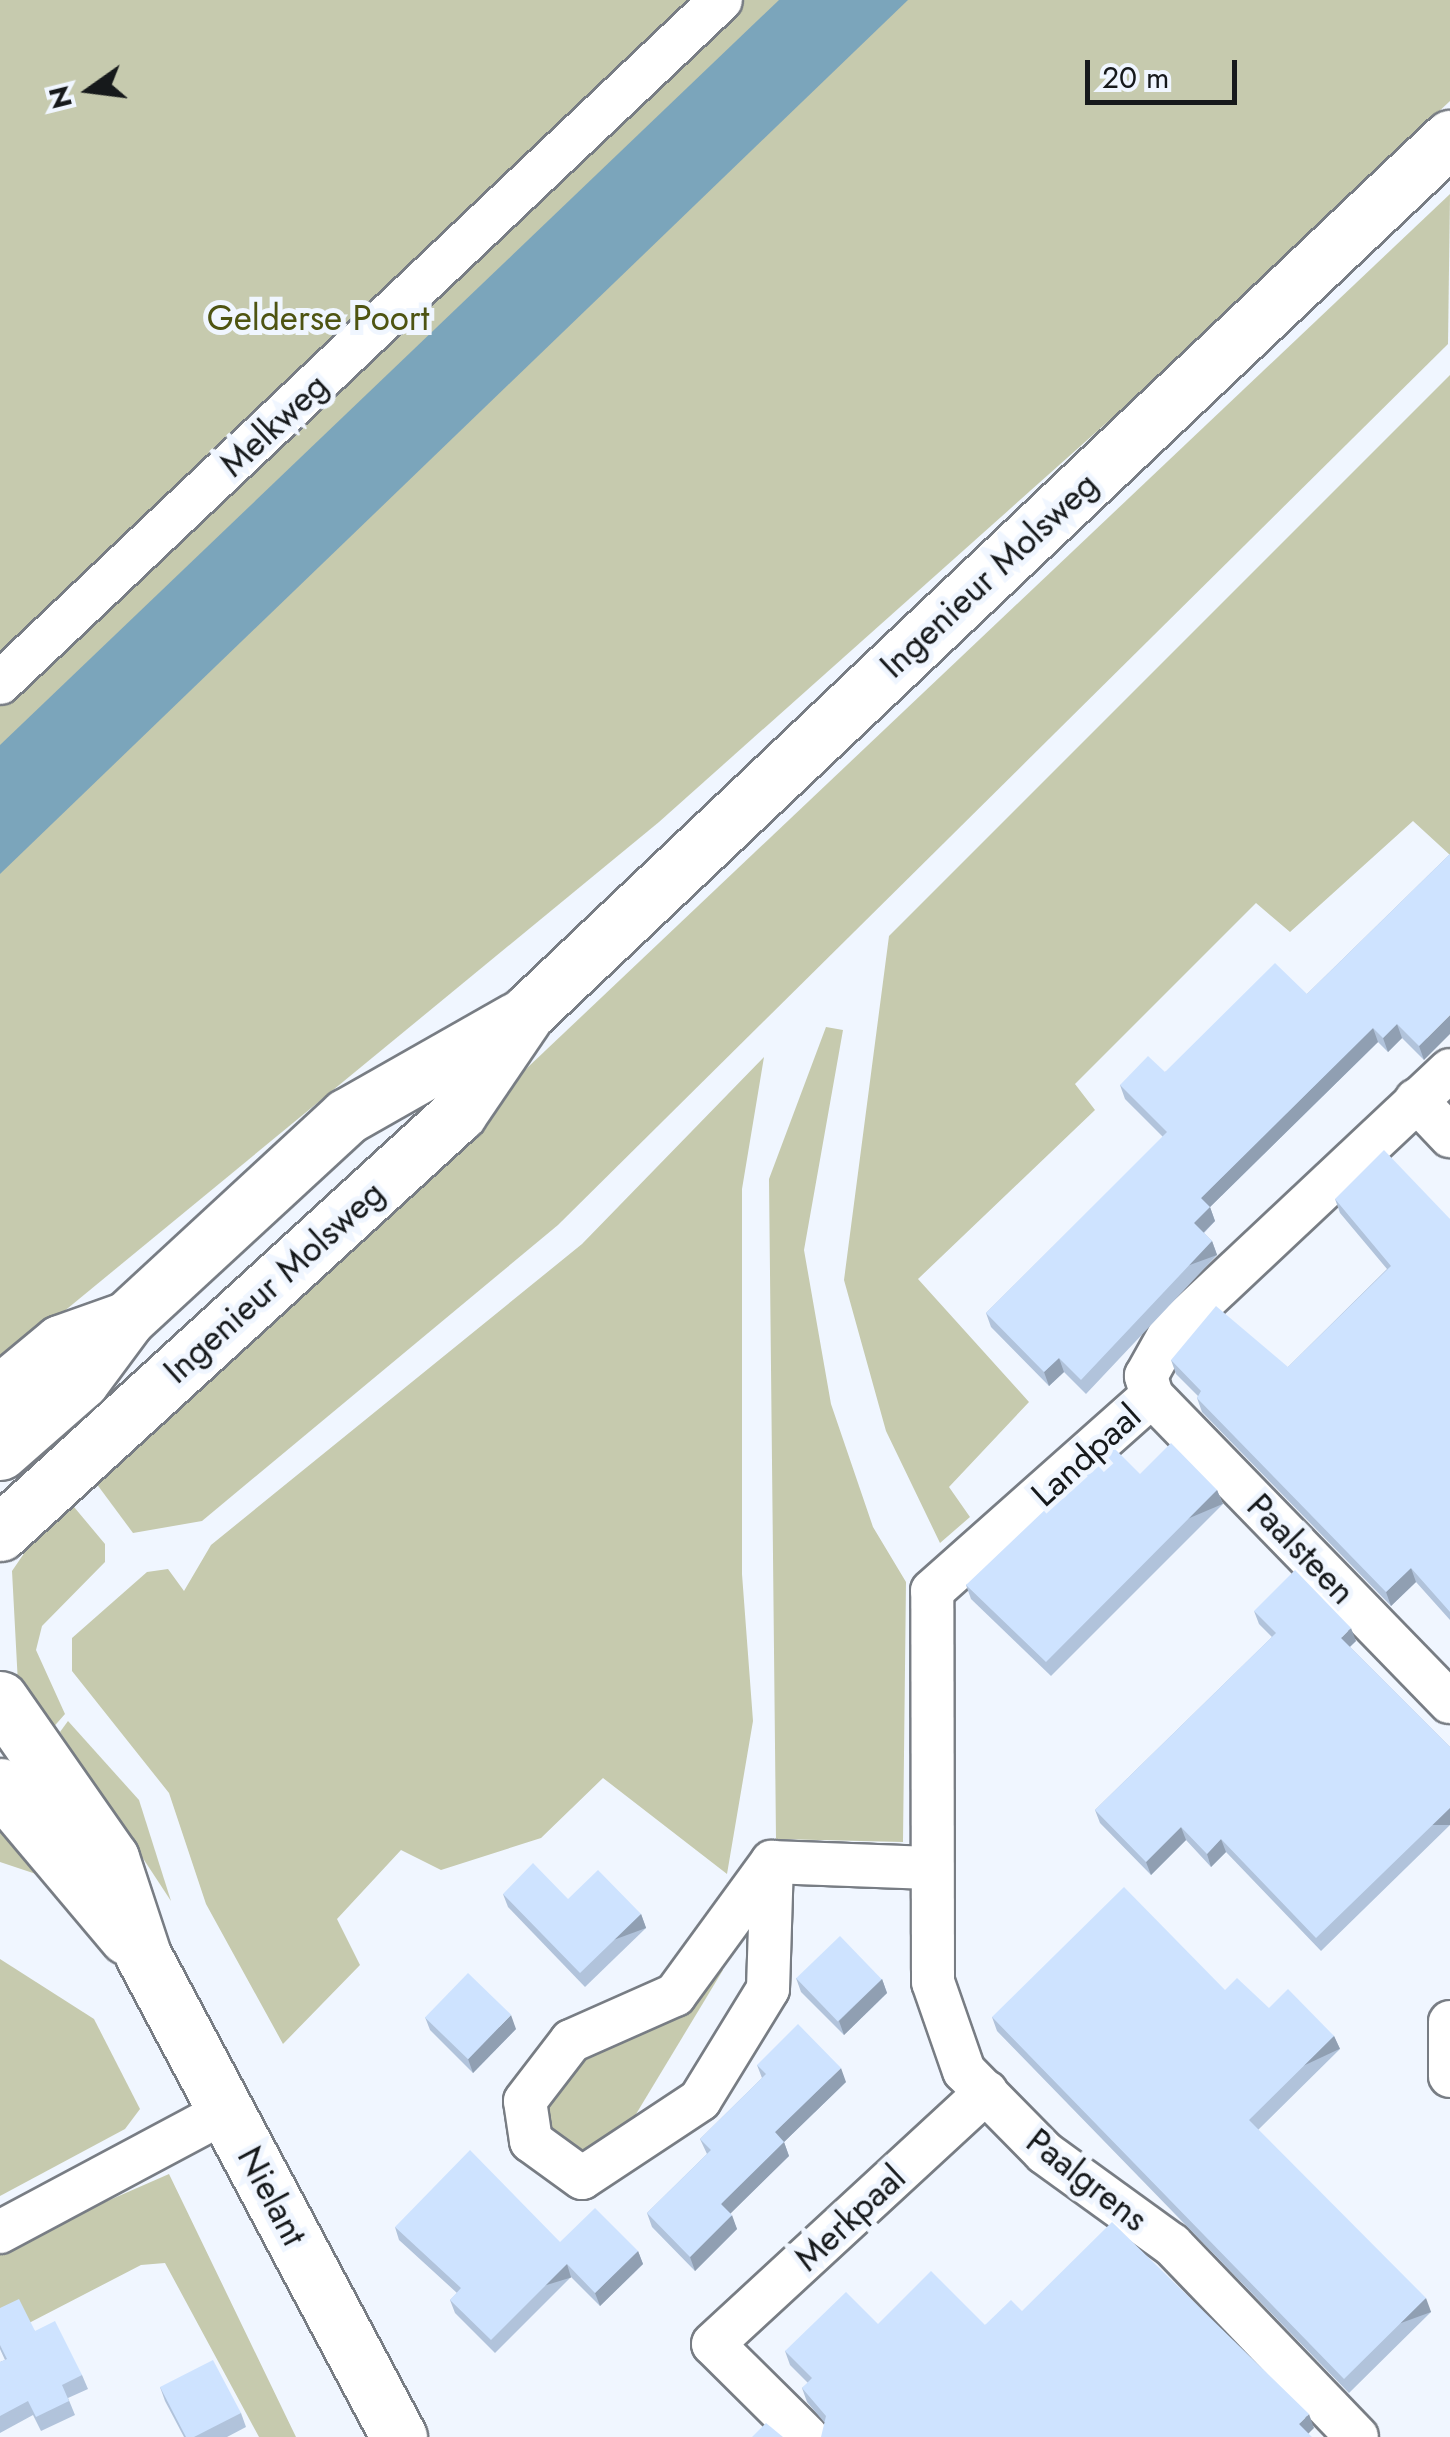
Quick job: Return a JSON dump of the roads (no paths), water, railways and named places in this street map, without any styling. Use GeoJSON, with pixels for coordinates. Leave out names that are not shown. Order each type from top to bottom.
{"type":"FeatureCollection","features":[{"type":"Feature","properties":{"kind":"main road","name":"Ingenieur Molsweg"},"geometry":{"type":"LineString","coordinates":[[0,1533],[459,1113],[527,1013],[1450,138]]}},
{"type":"Feature","properties":{"kind":"main road","name":"Ingenieur Molsweg"},"geometry":{"type":"LineString","coordinates":[[0,1452],[81,1380],[127,1318],[347,1116],[527,1013]]}},
{"type":"Feature","properties":{"kind":"main road"},"geometry":{"type":"LineString","coordinates":[[0,1394],[60,1343],[127,1318]]}},
{"type":"Feature","properties":{"kind":"main road","name":"Nielant"},"geometry":{"type":"LineString","coordinates":[[0,1699],[111,1858],[144,1955],[399,2437]]}},
{"type":"Feature","properties":{"kind":"main road","name":"Nielant"},"geometry":{"type":"LineString","coordinates":[[7,1798],[144,1955]]}},
{"type":"Feature","properties":{"kind":"street","name":"Melkweg"},"geometry":{"type":"LineString","coordinates":[[0,683],[721,0]]}},
{"type":"Feature","properties":{"kind":"street","name":"Landpaal"},"geometry":{"type":"LineString","coordinates":[[930,1868],[932,1591],[1152,1396],[1146,1376],[1170,1333],[1450,1070]]}},
{"type":"Feature","properties":{"kind":"street"},"geometry":{"type":"LineString","coordinates":[[1416,1100],[1450,1136]]}},
{"type":"Feature","properties":{"kind":"street","name":"Paalsteen"},"geometry":{"type":"LineString","coordinates":[[1152,1396],[1450,1702]]}},
{"type":"Feature","properties":{"kind":"street"},"geometry":{"type":"LineString","coordinates":[[772,1862],[930,1868]]}},
{"type":"Feature","properties":{"kind":"street"},"geometry":{"type":"LineString","coordinates":[[772,1862],[768,1989],[700,2100],[582,2178],[531,2141],[525,2101],[572,2041],[676,1995],[772,1862]]}},
{"type":"Feature","properties":{"kind":"street","name":"Paalgrens"},"geometry":{"type":"LineString","coordinates":[[930,1868],[933,1982],[964,2071],[1045,2153],[1172,2245],[1357,2437]]}},
{"type":"Feature","properties":{"kind":"street"},"geometry":{"type":"LineString","coordinates":[[1450,2022],[1450,2076]]}},
{"type":"Feature","properties":{"kind":"street","name":"Merkpaal"},"geometry":{"type":"LineString","coordinates":[[807,2437],[713,2344],[986,2092]]}},
{"type":"Feature","properties":{"kind":"street"},"geometry":{"type":"LineString","coordinates":[[0,2232],[227,2111]]}},
{"type":"Feature","properties":{"kind":"water"},"geometry":{"type":"Polygon","coordinates":[[[779,0],[908,0],[0,874],[0,745],[779,0]]]}},
{"type":"Feature","properties":{"kind":"park label","name":"Gelderse Poort"},"geometry":{"type":"Point","coordinates":[318,318]}}]}
